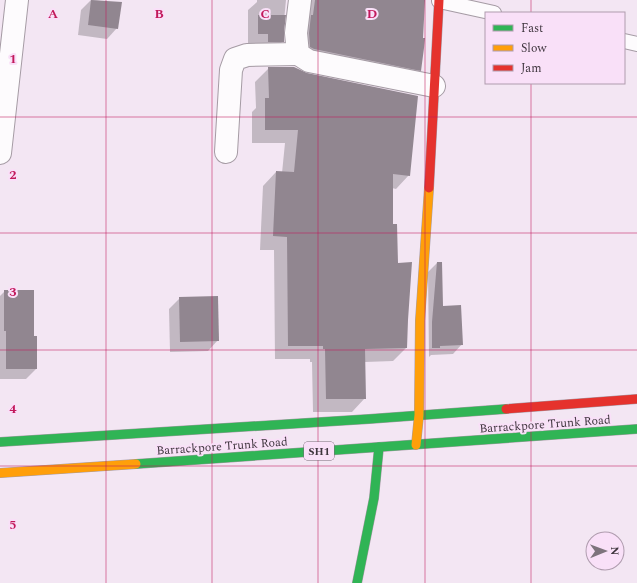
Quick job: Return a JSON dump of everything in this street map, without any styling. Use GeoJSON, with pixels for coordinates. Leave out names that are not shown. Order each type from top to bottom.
{"type":"FeatureCollection","features":[{"type":"Feature","properties":{"kind":"main road"},"geometry":{"type":"LineString","coordinates":[[416,445],[419,415],[420,321],[430,176],[439,0]]}},
{"type":"Feature","properties":{"kind":"main road","name":"Barrackpore Trunk Road"},"geometry":{"type":"LineString","coordinates":[[0,442],[369,420],[637,399]]}},
{"type":"Feature","properties":{"kind":"main road","name":"Barrackpore Trunk Road"},"geometry":{"type":"LineString","coordinates":[[0,473],[637,429]]}},
{"type":"Feature","properties":{"kind":"main road"},"geometry":{"type":"LineString","coordinates":[[357,583],[374,498],[379,447]]}},
{"type":"Feature","properties":{"kind":"street"},"geometry":{"type":"LineString","coordinates":[[0,153],[17,0]]}},
{"type":"Feature","properties":{"kind":"street"},"geometry":{"type":"LineString","coordinates":[[298,54],[296,33],[300,0]]}},
{"type":"Feature","properties":{"kind":"street"},"geometry":{"type":"LineString","coordinates":[[226,152],[231,70],[235,59],[247,55],[298,54],[309,61],[434,86]]}},
{"type":"Feature","properties":{"kind":"lane"},"geometry":{"type":"LineString","coordinates":[[439,0],[490,12]]}},
{"type":"Feature","properties":{"kind":"lane"},"geometry":{"type":"LineString","coordinates":[[625,41],[637,44]]}},
{"type":"Feature","properties":{"kind":"building"},"geometry":{"type":"Polygon","coordinates":[[[91,0],[122,2],[118,29],[88,25],[91,0]]]}},
{"type":"Feature","properties":{"kind":"building"},"geometry":{"type":"Polygon","coordinates":[[[315,0],[425,0],[423,38],[425,38],[421,71],[310,47],[309,33],[311,15],[313,15],[315,0]]]}},
{"type":"Feature","properties":{"kind":"building"},"geometry":{"type":"Polygon","coordinates":[[[258,15],[286,15],[284,42],[268,42],[268,34],[258,34],[258,15]]]}},
{"type":"Feature","properties":{"kind":"building"},"geometry":{"type":"Polygon","coordinates":[[[268,67],[294,67],[307,73],[418,96],[410,176],[393,174],[393,224],[397,224],[398,263],[412,262],[407,348],[365,349],[366,399],[326,399],[325,349],[323,349],[323,346],[288,346],[287,237],[273,236],[276,171],[294,172],[298,130],[265,130],[265,98],[269,98],[268,67]]]}},
{"type":"Feature","properties":{"kind":"building"},"geometry":{"type":"Polygon","coordinates":[[[437,262],[442,262],[443,306],[461,305],[463,345],[440,346],[440,348],[432,348],[432,322],[437,262]]]}},
{"type":"Feature","properties":{"kind":"building"},"geometry":{"type":"Polygon","coordinates":[[[4,290],[34,290],[34,336],[37,336],[37,369],[6,369],[4,290]]]}},
{"type":"Feature","properties":{"kind":"building"},"geometry":{"type":"Polygon","coordinates":[[[218,296],[219,341],[180,342],[179,297],[218,296]]]}},
{"type":"Feature","properties":{"kind":"traffic: fast"},"geometry":{"type":"LineString","coordinates":[[0,442],[506,409]]}},
{"type":"Feature","properties":{"kind":"traffic: fast"},"geometry":{"type":"LineString","coordinates":[[136,464],[637,429]]}},
{"type":"Feature","properties":{"kind":"traffic: fast"},"geometry":{"type":"LineString","coordinates":[[357,583],[374,498],[379,447]]}},
{"type":"Feature","properties":{"kind":"traffic: slow"},"geometry":{"type":"LineString","coordinates":[[416,445],[419,415],[420,321],[429,188]]}},
{"type":"Feature","properties":{"kind":"traffic: slow"},"geometry":{"type":"LineString","coordinates":[[0,473],[136,464]]}},
{"type":"Feature","properties":{"kind":"traffic: jam"},"geometry":{"type":"LineString","coordinates":[[429,188],[439,0]]}},
{"type":"Feature","properties":{"kind":"traffic: jam"},"geometry":{"type":"LineString","coordinates":[[506,409],[637,399]]}}]}
